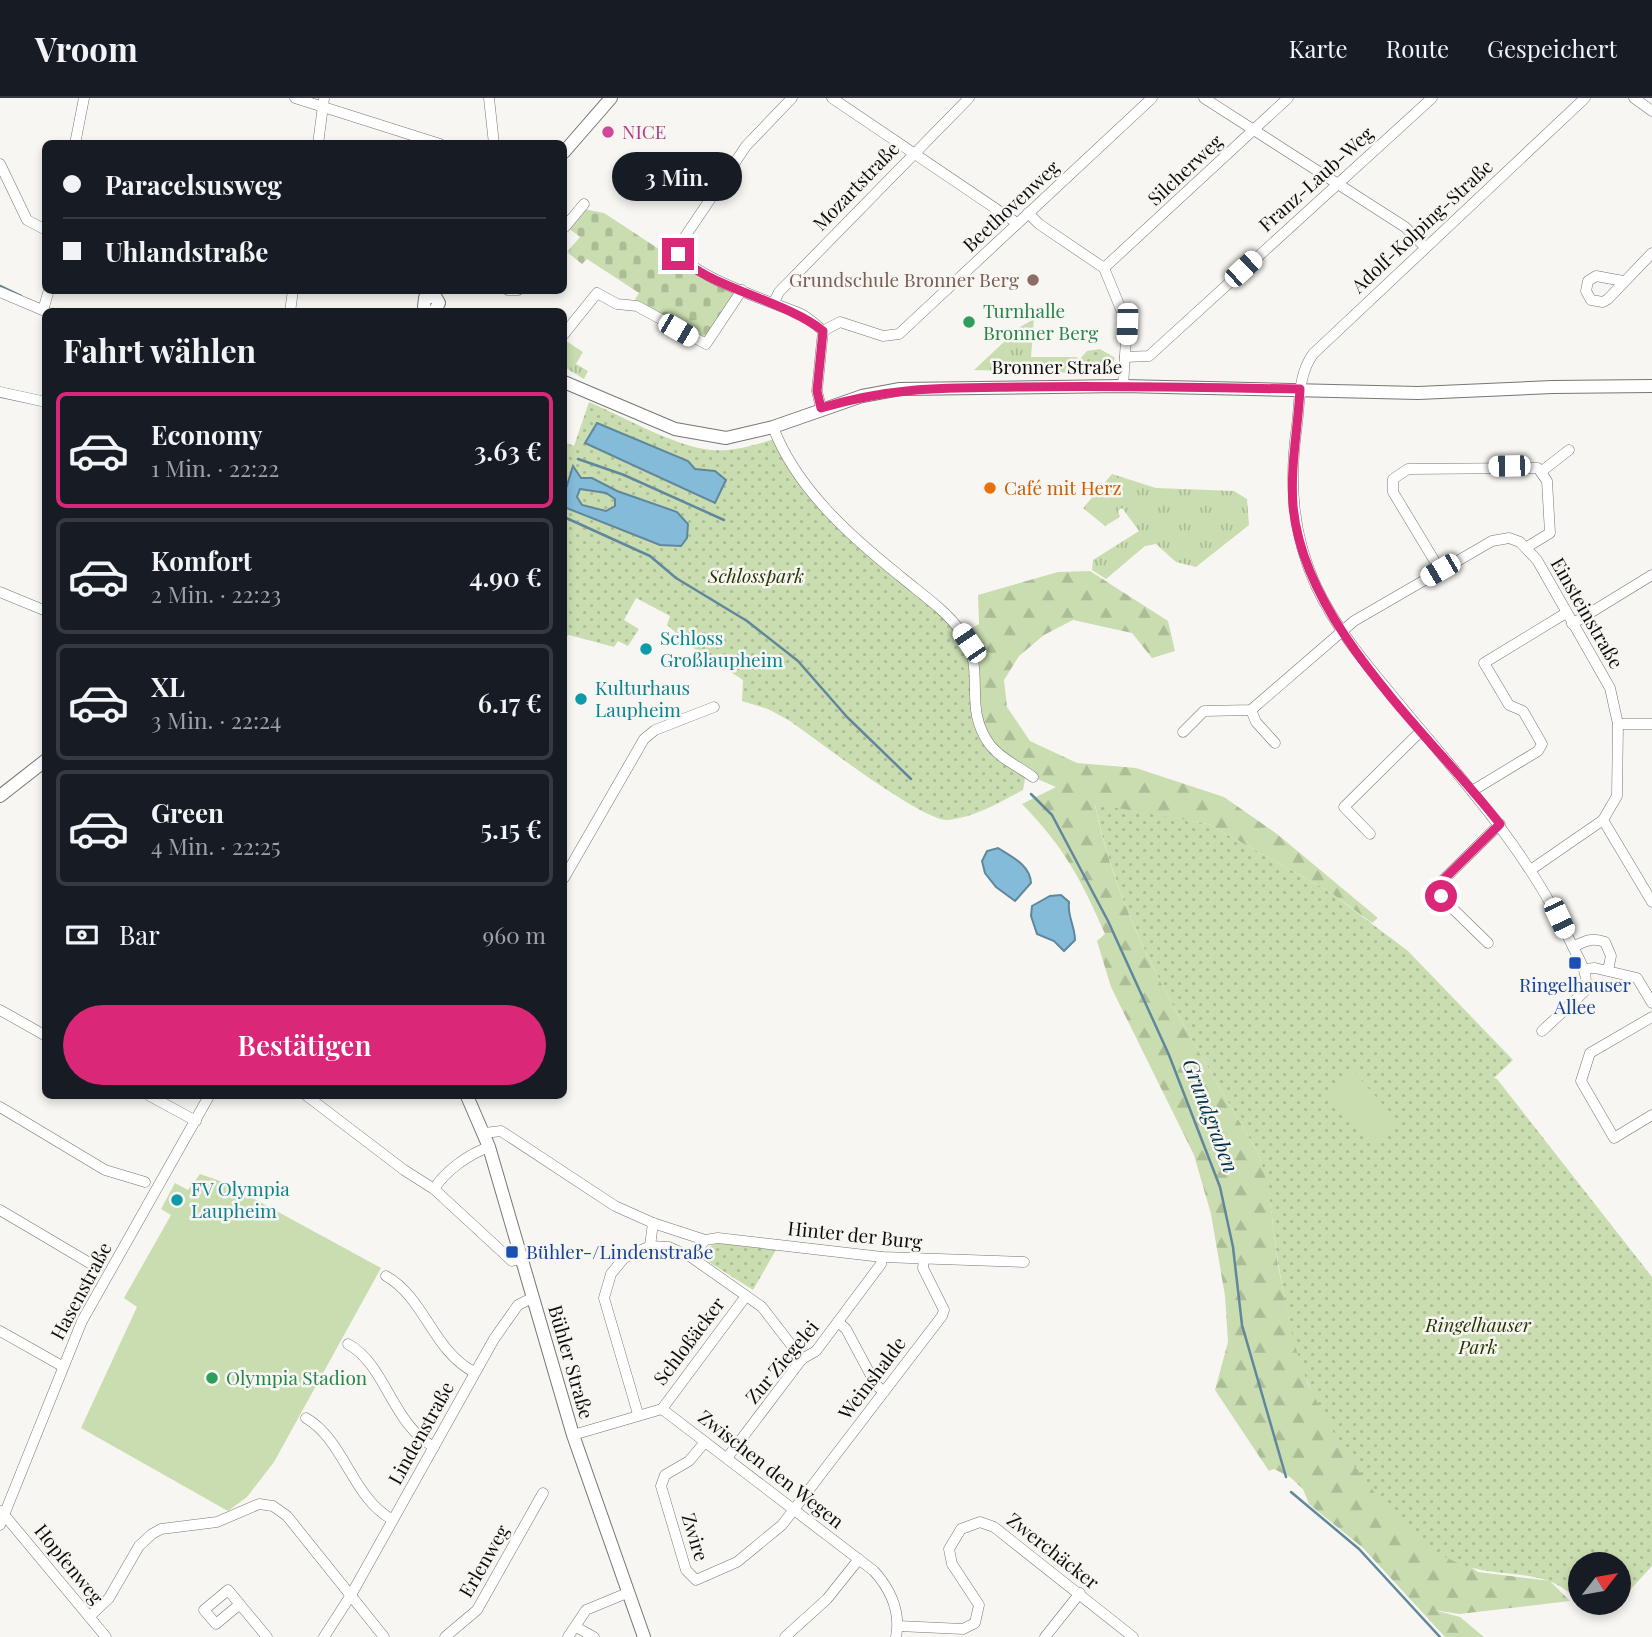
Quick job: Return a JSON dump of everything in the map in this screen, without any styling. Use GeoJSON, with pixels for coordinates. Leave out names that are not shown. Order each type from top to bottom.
{"type":"FeatureCollection","features":[{"type":"Feature","properties":{"kind":"street"},"geometry":{"type":"LineString","coordinates":[[76,140],[84,98]]}},
{"type":"Feature","properties":{"kind":"street"},"geometry":{"type":"LineString","coordinates":[[295,98],[323,102],[429,140]]}},
{"type":"Feature","properties":{"kind":"street"},"geometry":{"type":"LineString","coordinates":[[489,98],[494,140]]}},
{"type":"Feature","properties":{"kind":"street"},"geometry":{"type":"LineString","coordinates":[[567,149],[611,98]]}},
{"type":"Feature","properties":{"kind":"street"},"geometry":{"type":"LineString","coordinates":[[792,98],[746,146],[679,242],[678,254],[706,275],[805,316],[823,331],[817,391],[821,408]]}},
{"type":"Feature","properties":{"kind":"street"},"geometry":{"type":"LineString","coordinates":[[832,98],[1017,223]]}},
{"type":"Feature","properties":{"kind":"street","name":"Mozartstraße"},"geometry":{"type":"LineString","coordinates":[[774,302],[779,292],[913,152],[969,98]]}},
{"type":"Feature","properties":{"kind":"street","name":"Beethovenweg"},"geometry":{"type":"LineString","coordinates":[[823,331],[840,321],[892,337],[899,334],[1152,98]]}},
{"type":"Feature","properties":{"kind":"street"},"geometry":{"type":"LineString","coordinates":[[1204,98],[1405,227],[1425,247]]}},
{"type":"Feature","properties":{"kind":"street","name":"Silcherweg"},"geometry":{"type":"LineString","coordinates":[[1104,268],[1288,98]]}},
{"type":"Feature","properties":{"kind":"street","name":"Franz-Laub-Weg"},"geometry":{"type":"LineString","coordinates":[[1125,357],[1149,356],[1432,98]]}},
{"type":"Feature","properties":{"kind":"street","name":"Adolf-Kolping-Straße"},"geometry":{"type":"LineString","coordinates":[[1300,389],[1312,354],[1585,98]]}},
{"type":"Feature","properties":{"kind":"street"},"geometry":{"type":"LineString","coordinates":[[1634,98],[1652,111]]}},
{"type":"Feature","properties":{"kind":"street"},"geometry":{"type":"LineString","coordinates":[[318,140],[323,102]]}},
{"type":"Feature","properties":{"kind":"street"},"geometry":{"type":"LineString","coordinates":[[0,164],[27,220],[42,228]]}},
{"type":"Feature","properties":{"kind":"street"},"geometry":{"type":"LineString","coordinates":[[567,224],[583,204]]}},
{"type":"Feature","properties":{"kind":"street"},"geometry":{"type":"LineString","coordinates":[[1028,213],[1039,224],[1104,268],[1110,286],[1125,313],[1124,386]]}},
{"type":"Feature","properties":{"kind":"street"},"geometry":{"type":"LineString","coordinates":[[1623,281],[1652,253]]}},
{"type":"Feature","properties":{"kind":"street"},"geometry":{"type":"LineString","coordinates":[[567,330],[597,293],[617,304],[636,306],[706,344],[742,290]]}},
{"type":"Feature","properties":{"kind":"street"},"geometry":{"type":"LineString","coordinates":[[0,292],[42,310]]}},
{"type":"Feature","properties":{"kind":"street","name":"Bronner Straße"},"geometry":{"type":"LineString","coordinates":[[567,383],[675,429],[699,436],[726,438],[773,427],[821,408],[862,396],[900,389],[1124,386],[1418,393],[1652,386]]}},
{"type":"Feature","properties":{"kind":"street"},"geometry":{"type":"LineString","coordinates":[[1300,389],[1292,463],[1296,524],[1313,578],[1341,630],[1500,824],[1532,869],[1584,969],[1584,992],[1542,1031]]}},
{"type":"Feature","properties":{"kind":"street"},"geometry":{"type":"LineString","coordinates":[[0,392],[42,401]]}},
{"type":"Feature","properties":{"kind":"street"},"geometry":{"type":"LineString","coordinates":[[773,427],[785,455],[836,520],[943,611],[959,629],[976,663],[973,694],[980,728],[1001,757],[1032,776]]}},
{"type":"Feature","properties":{"kind":"street"},"geometry":{"type":"LineString","coordinates":[[1542,471],[1569,450]]}},
{"type":"Feature","properties":{"kind":"street"},"geometry":{"type":"LineString","coordinates":[[1440,570],[1393,492],[1393,479],[1408,469],[1440,471],[1443,468],[1531,466],[1542,471],[1547,481],[1550,533],[1527,547]]}},
{"type":"Feature","properties":{"kind":"street","name":"Einsteinstraße"},"geometry":{"type":"LineString","coordinates":[[1251,710],[1261,698],[1272,694],[1341,630],[1440,570],[1501,538],[1520,542],[1527,547],[1610,688],[1618,724],[1617,796],[1603,820]]}},
{"type":"Feature","properties":{"kind":"street"},"geometry":{"type":"LineString","coordinates":[[1572,624],[1651,578]]}},
{"type":"Feature","properties":{"kind":"street"},"geometry":{"type":"LineString","coordinates":[[0,592],[42,609]]}},
{"type":"Feature","properties":{"kind":"street"},"geometry":{"type":"LineString","coordinates":[[1472,791],[1538,751],[1542,744],[1523,710],[1510,705],[1484,663],[1566,613]]}},
{"type":"Feature","properties":{"kind":"street"},"geometry":{"type":"LineString","coordinates":[[567,873],[644,739],[655,730],[714,708]]}},
{"type":"Feature","properties":{"kind":"street"},"geometry":{"type":"LineString","coordinates":[[1183,732],[1204,711],[1251,710],[1256,722],[1275,743]]}},
{"type":"Feature","properties":{"kind":"street"},"geometry":{"type":"LineString","coordinates":[[1618,724],[1652,724]]}},
{"type":"Feature","properties":{"kind":"street"},"geometry":{"type":"LineString","coordinates":[[1370,834],[1343,807],[1422,730]]}},
{"type":"Feature","properties":{"kind":"street"},"geometry":{"type":"LineString","coordinates":[[0,796],[42,763]]}},
{"type":"Feature","properties":{"kind":"street"},"geometry":{"type":"LineString","coordinates":[[1532,869],[1603,820],[1652,902]]}},
{"type":"Feature","properties":{"kind":"street"},"geometry":{"type":"LineString","coordinates":[[1488,943],[1451,907],[1439,889],[1441,882],[1500,824]]}},
{"type":"Feature","properties":{"kind":"street"},"geometry":{"type":"LineString","coordinates":[[1573,947],[1587,940],[1605,942],[1611,956],[1608,970]]}},
{"type":"Feature","properties":{"kind":"street"},"geometry":{"type":"LineString","coordinates":[[1584,969],[1608,970],[1637,978],[1652,1003]]}},
{"type":"Feature","properties":{"kind":"street"},"geometry":{"type":"LineString","coordinates":[[0,1010],[42,1034]]}},
{"type":"Feature","properties":{"kind":"street"},"geometry":{"type":"LineString","coordinates":[[1652,1017],[1590,1053],[1581,1081],[1614,1138],[1652,1115]]}},
{"type":"Feature","properties":{"kind":"street"},"geometry":{"type":"LineString","coordinates":[[156,1099],[197,1121]]}},
{"type":"Feature","properties":{"kind":"street","name":"Hasenstraße"},"geometry":{"type":"LineString","coordinates":[[0,1525],[2,1512],[82,1321],[208,1099]]}},
{"type":"Feature","properties":{"kind":"street"},"geometry":{"type":"LineString","coordinates":[[311,1099],[404,1170],[434,1189],[512,1261],[520,1259]]}},
{"type":"Feature","properties":{"kind":"street","name":"Bühler Straße"},"geometry":{"type":"LineString","coordinates":[[469,1099],[485,1133],[573,1435],[644,1637]]}},
{"type":"Feature","properties":{"kind":"street"},"geometry":{"type":"LineString","coordinates":[[0,1107],[105,1170],[145,1182]]}},
{"type":"Feature","properties":{"kind":"street","name":"Hinter der Burg"},"geometry":{"type":"LineString","coordinates":[[485,1133],[501,1131],[590,1192],[653,1223],[705,1240],[718,1238],[923,1260],[1024,1262]]}},
{"type":"Feature","properties":{"kind":"street"},"geometry":{"type":"LineString","coordinates":[[434,1189],[440,1179],[477,1152],[489,1147]]}},
{"type":"Feature","properties":{"kind":"street"},"geometry":{"type":"LineString","coordinates":[[0,1210],[98,1268]]}},
{"type":"Feature","properties":{"kind":"street"},"geometry":{"type":"LineString","coordinates":[[650,1246],[653,1223]]}},
{"type":"Feature","properties":{"kind":"street"},"geometry":{"type":"LineString","coordinates":[[691,1256],[705,1240]]}},
{"type":"Feature","properties":{"kind":"street","name":"Schloßäcker"},"geometry":{"type":"LineString","coordinates":[[638,1414],[604,1298],[606,1285],[617,1265],[632,1253],[650,1246],[668,1247],[691,1256],[746,1296],[774,1320],[802,1359]]}},
{"type":"Feature","properties":{"kind":"street","name":"Zur Ziegelei"},"geometry":{"type":"LineString","coordinates":[[727,1458],[802,1359],[816,1351],[881,1264],[882,1257]]}},
{"type":"Feature","properties":{"kind":"street","name":"Weinshalde"},"geometry":{"type":"LineString","coordinates":[[794,1510],[943,1310],[923,1268],[923,1260]]}},
{"type":"Feature","properties":{"kind":"street"},"geometry":{"type":"LineString","coordinates":[[386,1276],[404,1290],[458,1364],[474,1372]]}},
{"type":"Feature","properties":{"kind":"street","name":"Schloßäcker"},"geometry":{"type":"LineString","coordinates":[[662,1409],[746,1296]]}},
{"type":"Feature","properties":{"kind":"street","name":"Lindenstraße"},"geometry":{"type":"LineString","coordinates":[[351,1595],[474,1372],[518,1305],[532,1298]]}},
{"type":"Feature","properties":{"kind":"street","name":"Zur Ziegelei"},"geometry":{"type":"LineString","coordinates":[[838,1322],[846,1329],[876,1385],[884,1392]]}},
{"type":"Feature","properties":{"kind":"street"},"geometry":{"type":"LineString","coordinates":[[0,1331],[62,1366]]}},
{"type":"Feature","properties":{"kind":"street"},"geometry":{"type":"LineString","coordinates":[[348,1344],[363,1356],[409,1427],[434,1447]]}},
{"type":"Feature","properties":{"kind":"street"},"geometry":{"type":"LineString","coordinates":[[573,1435],[662,1409]]}},
{"type":"Feature","properties":{"kind":"street","name":"Zwischen den Wegen"},"geometry":{"type":"LineString","coordinates":[[662,1409],[859,1559],[884,1582],[896,1609],[897,1632]]}},
{"type":"Feature","properties":{"kind":"street"},"geometry":{"type":"LineString","coordinates":[[306,1418],[325,1436],[373,1506],[393,1520]]}},
{"type":"Feature","properties":{"kind":"street","name":"Zwire"},"geometry":{"type":"LineString","coordinates":[[705,1442],[689,1461],[662,1478],[661,1486],[688,1576],[700,1579],[737,1562],[766,1541],[794,1510]]}},
{"type":"Feature","properties":{"kind":"street","name":"Erlenweg"},"geometry":{"type":"LineString","coordinates":[[445,1637],[477,1610],[543,1493]]}},
{"type":"Feature","properties":{"kind":"street"},"geometry":{"type":"LineString","coordinates":[[89,1617],[109,1598],[139,1546],[152,1534],[161,1529],[216,1522],[259,1504],[280,1509],[384,1637]]}},
{"type":"Feature","properties":{"kind":"street","name":"Hopfenweg"},"geometry":{"type":"LineString","coordinates":[[2,1512],[106,1637]]}},
{"type":"Feature","properties":{"kind":"street","name":"Zwerchäcker"},"geometry":{"type":"LineString","coordinates":[[897,1632],[963,1629],[975,1623],[979,1605],[949,1556],[954,1537],[974,1522],[994,1527],[1132,1637]]}},
{"type":"Feature","properties":{"kind":"street"},"geometry":{"type":"LineString","coordinates":[[785,1637],[827,1599],[859,1559]]}},
{"type":"Feature","properties":{"kind":"street"},"geometry":{"type":"LineString","coordinates":[[568,1637],[586,1610],[627,1593]]}},
{"type":"Feature","properties":{"kind":"street"},"geometry":{"type":"LineString","coordinates":[[1045,1637],[1080,1593]]}},
{"type":"Feature","properties":{"kind":"street"},"geometry":{"type":"LineString","coordinates":[[324,1637],[351,1595]]}},
{"type":"Feature","properties":{"kind":"street"},"geometry":{"type":"LineString","coordinates":[[240,1604],[267,1637]]}},
{"type":"Feature","properties":{"kind":"street"},"geometry":{"type":"LineString","coordinates":[[576,1627],[594,1637]]}},
{"type":"Feature","properties":{"kind":"green space"},"geometry":{"type":"Polygon","coordinates":[[[584,209],[604,213],[703,278],[733,291],[735,294],[710,336],[701,340],[635,299],[639,293],[587,259],[582,264],[567,252],[580,237],[568,228],[584,209]]]}},
{"type":"Feature","properties":{"kind":"green space"},"geometry":{"type":"Polygon","coordinates":[[[1034,319],[1031,357],[1077,357],[1084,373],[974,370],[1020,327],[1034,319]]]}},
{"type":"Feature","properties":{"kind":"green space"},"geometry":{"type":"Polygon","coordinates":[[[567,342],[583,352],[576,364],[588,371],[584,379],[567,369],[567,342]]]}},
{"type":"Feature","properties":{"kind":"green space"},"geometry":{"type":"Polygon","coordinates":[[[1100,349],[1115,358],[1108,373],[1091,371],[1080,359],[1087,351],[1100,349]]]}},
{"type":"Feature","properties":{"kind":"green space","name":"Schlosspark"},"geometry":{"type":"Polygon","coordinates":[[[589,402],[665,437],[711,450],[743,448],[775,439],[835,522],[940,613],[967,645],[978,729],[1021,772],[1025,779],[1023,790],[968,816],[948,820],[916,808],[790,721],[768,709],[742,701],[743,680],[695,649],[667,625],[670,616],[636,598],[624,620],[639,629],[628,646],[618,641],[614,647],[567,636],[567,443],[574,446],[589,402]]]}},
{"type":"Feature","properties":{"kind":"green space"},"geometry":{"type":"Polygon","coordinates":[[[1112,474],[1156,488],[1234,491],[1247,499],[1249,525],[1196,567],[1176,562],[1156,544],[1145,546],[1106,579],[1092,570],[1093,560],[1139,531],[1122,508],[1118,511],[1120,517],[1105,526],[1083,508],[1112,474]]]}},
{"type":"Feature","properties":{"kind":"green space"},"geometry":{"type":"Polygon","coordinates":[[[1090,571],[1168,621],[1175,651],[1152,658],[1132,633],[1073,620],[1044,635],[1019,656],[1004,680],[1007,707],[1030,741],[1077,763],[1136,768],[1224,797],[1277,834],[1378,918],[1372,923],[1327,890],[1208,824],[1095,805],[1122,897],[1141,942],[1185,1028],[1258,1153],[1267,1178],[1278,1265],[1289,1320],[1308,1384],[1357,1468],[1391,1512],[1478,1572],[1550,1581],[1568,1601],[1459,1614],[1434,1610],[1460,1617],[1484,1637],[1445,1637],[1363,1548],[1309,1504],[1303,1489],[1290,1477],[1274,1469],[1269,1471],[1215,1390],[1228,1342],[1225,1296],[1211,1214],[1194,1155],[1111,987],[1097,941],[1105,934],[1088,897],[1070,864],[1022,804],[1056,787],[1021,772],[978,729],[967,631],[979,624],[978,595],[1058,572],[1090,571]]]}},
{"type":"Feature","properties":{"kind":"green space","name":"Ringelhauser Park"},"geometry":{"type":"Polygon","coordinates":[[[1095,804],[1208,824],[1327,890],[1408,951],[1513,1060],[1494,1078],[1652,1277],[1652,1566],[1631,1589],[1631,1552],[1568,1552],[1568,1592],[1549,1581],[1534,1577],[1466,1566],[1437,1552],[1417,1537],[1363,1478],[1320,1408],[1299,1357],[1282,1283],[1269,1195],[1258,1153],[1162,985],[1122,897],[1095,804]]]}},
{"type":"Feature","properties":{"kind":"green space"},"geometry":{"type":"Polygon","coordinates":[[[1354,1072],[1401,1125],[1376,1147],[1329,1095],[1354,1072]]]}},
{"type":"Feature","properties":{"kind":"green space","name":"Olympia Stadion"},"geometry":{"type":"Polygon","coordinates":[[[200,1174],[223,1182],[381,1268],[274,1462],[247,1497],[228,1511],[81,1428],[137,1307],[124,1298],[171,1215],[161,1209],[175,1183],[188,1190],[200,1174]]]}},
{"type":"Feature","properties":{"kind":"green space"},"geometry":{"type":"Polygon","coordinates":[[[718,1243],[776,1250],[753,1290],[701,1257],[708,1247],[718,1243]]]}},
{"type":"Feature","properties":{"kind":"water"},"geometry":{"type":"Polygon","coordinates":[[[597,423],[688,461],[695,469],[715,471],[726,480],[715,503],[585,443],[597,423]]]}},
{"type":"Feature","properties":{"kind":"water"},"geometry":{"type":"Polygon","coordinates":[[[573,466],[581,478],[592,478],[617,491],[677,512],[688,524],[687,538],[681,546],[660,545],[567,508],[567,485],[573,466]],[[580,489],[577,497],[582,505],[606,511],[615,506],[615,499],[606,493],[580,489]]]}},
{"type":"Feature","properties":{"kind":"water"},"geometry":{"type":"Polygon","coordinates":[[[998,848],[1019,862],[1030,877],[1031,883],[1015,901],[996,887],[985,873],[982,861],[987,851],[998,848]]]}},
{"type":"Feature","properties":{"kind":"water"},"geometry":{"type":"Polygon","coordinates":[[[1061,895],[1069,902],[1075,940],[1064,951],[1054,941],[1037,934],[1031,916],[1032,906],[1050,896],[1061,895]]]}},
{"type":"Feature","properties":{"kind":"waterway"},"geometry":{"type":"LineString","coordinates":[[0,286],[21,296]]}},
{"type":"Feature","properties":{"kind":"waterway"},"geometry":{"type":"LineString","coordinates":[[578,459],[624,475],[724,520]]}},
{"type":"Feature","properties":{"kind":"waterway","name":"Grundgraben"},"geometry":{"type":"LineString","coordinates":[[567,518],[650,556],[676,578],[747,621],[798,661],[847,717],[911,779]]}},
{"type":"Feature","properties":{"kind":"waterway","name":"Grundgraben"},"geometry":{"type":"LineString","coordinates":[[1031,794],[1052,815],[1108,921],[1169,1055],[1220,1187],[1233,1247],[1242,1325],[1286,1477]]}},
{"type":"Feature","properties":{"kind":"waterway","name":"Grundgraben"},"geometry":{"type":"LineString","coordinates":[[1291,1492],[1359,1549],[1440,1637]]}},
{"type":"Feature","properties":{"kind":"place","name":"NICE"},"geometry":{"type":"Point","coordinates":[608,132]}},
{"type":"Feature","properties":{"kind":"place","name":"Grundschule Bronner Berg"},"geometry":{"type":"Point","coordinates":[1033,280]}},
{"type":"Feature","properties":{"kind":"place","name":"Turnhalle Bronner Berg"},"geometry":{"type":"Point","coordinates":[969,322]}},
{"type":"Feature","properties":{"kind":"place","name":"Café mit Herz"},"geometry":{"type":"Point","coordinates":[990,488]}},
{"type":"Feature","properties":{"kind":"place","name":"Schloss Großlaupheim"},"geometry":{"type":"Point","coordinates":[646,649]}},
{"type":"Feature","properties":{"kind":"place","name":"Kulturhaus Laupheim"},"geometry":{"type":"Point","coordinates":[581,699]}},
{"type":"Feature","properties":{"kind":"place","name":"Ringelhauser Allee"},"geometry":{"type":"Point","coordinates":[1575,963]}},
{"type":"Feature","properties":{"kind":"place","name":"FV Olympia Laupheim"},"geometry":{"type":"Point","coordinates":[177,1200]}},
{"type":"Feature","properties":{"kind":"place","name":"Bühler-/Lindenstraße"},"geometry":{"type":"Point","coordinates":[512,1252]}},
{"type":"Feature","properties":{"kind":"place","name":"Olympia Stadion"},"geometry":{"type":"Point","coordinates":[212,1378]}},
{"type":"Feature","properties":{"kind":"route"},"geometry":{"type":"LineString","coordinates":[[678,254],[706,275],[805,316],[823,331],[817,391],[821,408],[862,396],[916,388],[1124,386],[1300,389],[1292,463],[1293,508],[1309,569],[1317,587],[1341,630],[1371,670],[1500,824],[1441,882],[1441,896]]}}]}
